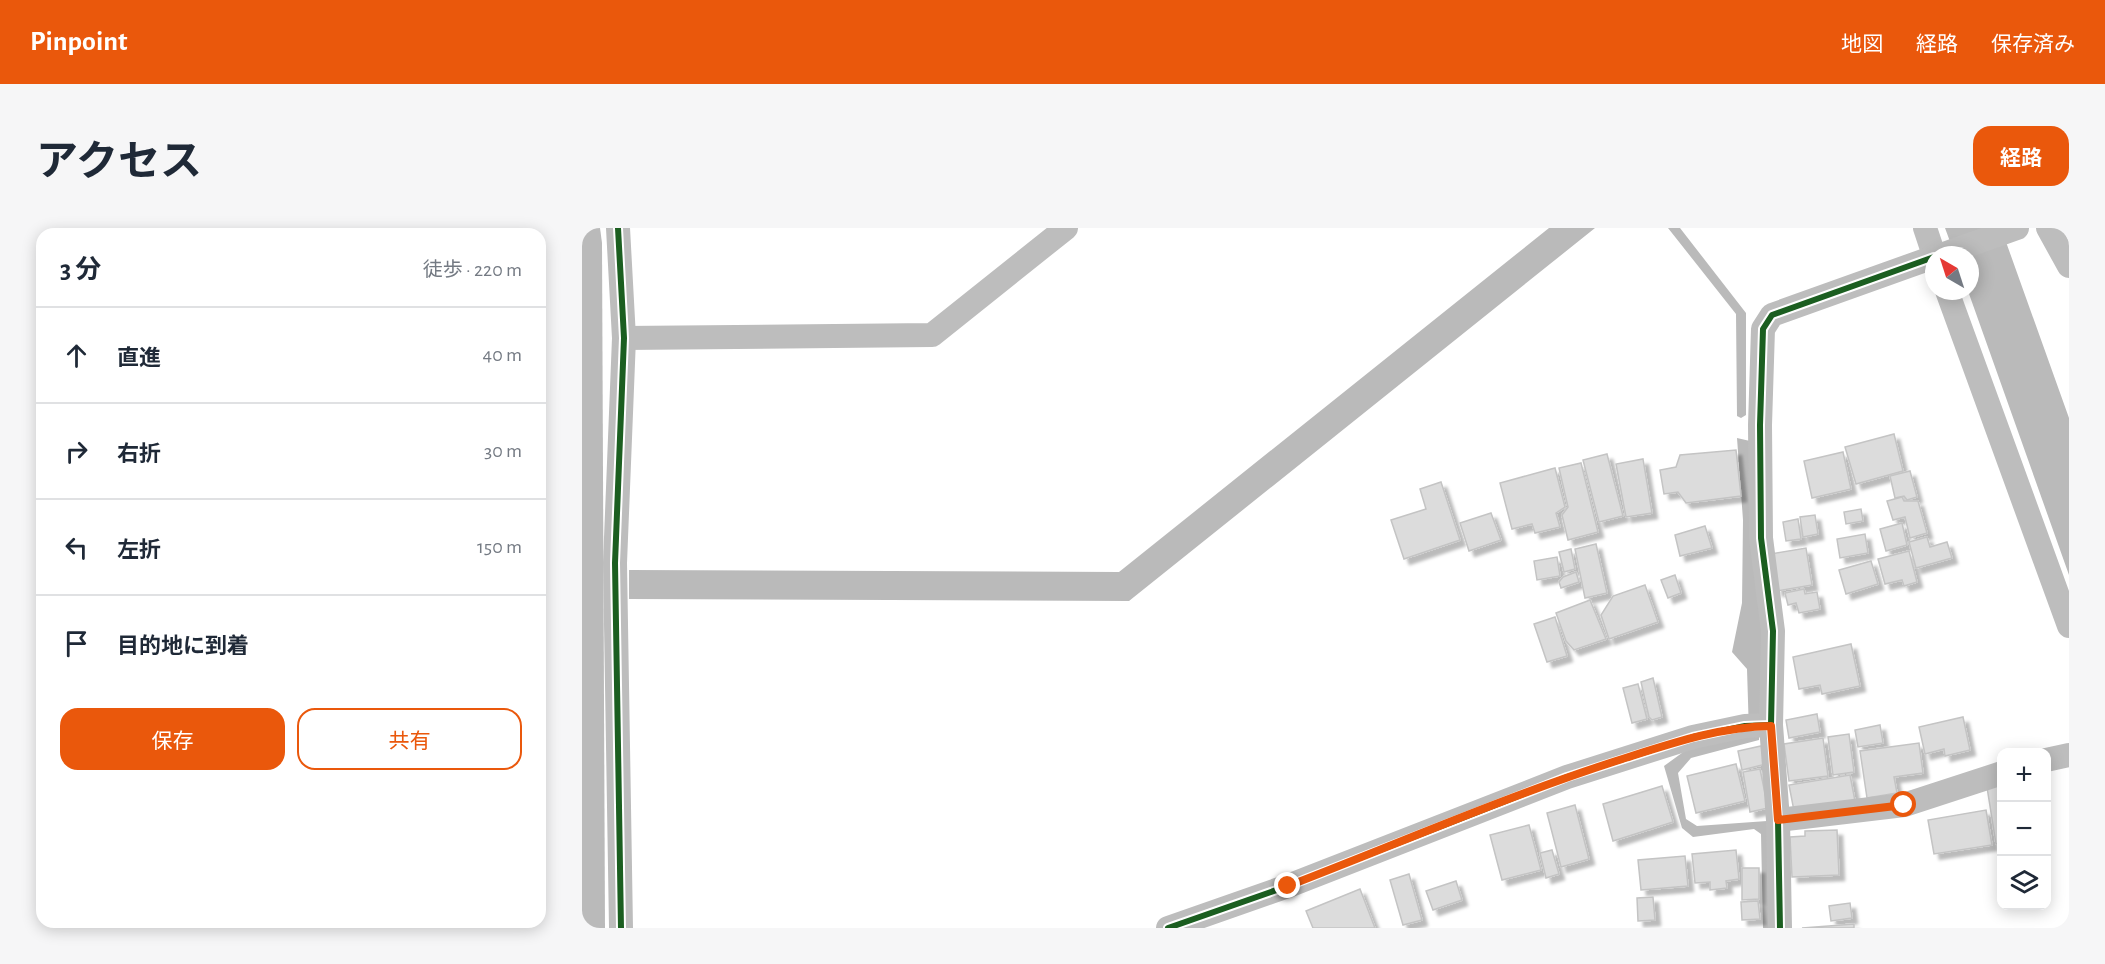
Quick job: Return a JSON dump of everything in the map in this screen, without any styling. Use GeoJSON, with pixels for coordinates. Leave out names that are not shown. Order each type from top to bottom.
{"type":"FeatureCollection","features":[{"type":"Feature","properties":{"kind":"street"},"geometry":{"type":"LineString","coordinates":[[618,228],[624,338],[615,563],[621,928]]}},
{"type":"Feature","properties":{"kind":"street"},"geometry":{"type":"LineString","coordinates":[[624,338],[932,335],[1066,228]]}},
{"type":"Feature","properties":{"kind":"street"},"geometry":{"type":"LineString","coordinates":[[1925,228],[1934,246]]}},
{"type":"Feature","properties":{"kind":"street"},"geometry":{"type":"LineString","coordinates":[[2048,228],[2069,266]]}},
{"type":"Feature","properties":{"kind":"street"},"geometry":{"type":"LineString","coordinates":[[1965,246],[2014,229]]}},
{"type":"Feature","properties":{"kind":"street"},"geometry":{"type":"LineString","coordinates":[[1780,928],[1778,820],[1771,726],[1773,631],[1761,538],[1760,425],[1763,329],[1772,315],[1925,260]]}},
{"type":"Feature","properties":{"kind":"street"},"geometry":{"type":"LineString","coordinates":[[1950,300],[2069,626]]}},
{"type":"Feature","properties":{"kind":"street"},"geometry":{"type":"LineString","coordinates":[[1168,928],[1288,886],[1567,777],[1693,737],[1745,726],[1771,726]]}},
{"type":"Feature","properties":{"kind":"street"},"geometry":{"type":"LineString","coordinates":[[2051,759],[2069,755]]}},
{"type":"Feature","properties":{"kind":"street"},"geometry":{"type":"LineString","coordinates":[[1778,820],[1904,805],[1997,774]]}},
{"type":"Feature","properties":{"kind":"shaded area"},"geometry":{"type":"Polygon","coordinates":[[[582,228],[600,228],[602,243],[605,928],[582,928],[582,228]]]}},
{"type":"Feature","properties":{"kind":"shaded area"},"geometry":{"type":"Polygon","coordinates":[[[1549,228],[1595,228],[1129,601],[629,599],[629,570],[1119,572],[1549,228]]]}},
{"type":"Feature","properties":{"kind":"shaded area"},"geometry":{"type":"Polygon","coordinates":[[[1668,228],[1680,228],[1746,313],[1746,415],[1741,418],[1737,416],[1736,314],[1668,228]]]}},
{"type":"Feature","properties":{"kind":"shaded area"},"geometry":{"type":"Polygon","coordinates":[[[1945,228],[2001,228],[2069,418],[2069,575],[1971,300],[1979,300],[1979,246],[1952,246],[1945,228]]]}},
{"type":"Feature","properties":{"kind":"shaded area"},"geometry":{"type":"Polygon","coordinates":[[[1737,438],[1750,441],[1763,638],[1759,740],[1691,758],[1678,773],[1686,819],[1697,826],[1767,821],[1770,928],[1763,928],[1761,834],[1754,829],[1693,837],[1682,828],[1664,766],[1686,750],[1749,733],[1747,669],[1732,652],[1742,603],[1743,520],[1737,438]]]}},
{"type":"Feature","properties":{"kind":"building"},"geometry":{"type":"Polygon","coordinates":[[[1894,434],[1903,471],[1856,484],[1845,447],[1894,434]]]}},
{"type":"Feature","properties":{"kind":"building"},"geometry":{"type":"Polygon","coordinates":[[[1736,450],[1741,496],[1686,503],[1678,492],[1664,494],[1660,470],[1676,467],[1680,455],[1736,450]]]}},
{"type":"Feature","properties":{"kind":"building"},"geometry":{"type":"Polygon","coordinates":[[[1843,452],[1851,489],[1812,498],[1804,461],[1843,452]]]}},
{"type":"Feature","properties":{"kind":"building"},"geometry":{"type":"Polygon","coordinates":[[[1607,454],[1623,516],[1599,522],[1583,460],[1607,454]]]}},
{"type":"Feature","properties":{"kind":"building"},"geometry":{"type":"Polygon","coordinates":[[[1643,459],[1652,513],[1626,517],[1616,464],[1643,459]]]}},
{"type":"Feature","properties":{"kind":"building"},"geometry":{"type":"Polygon","coordinates":[[[1581,463],[1598,532],[1568,540],[1562,515],[1568,507],[1559,468],[1581,463]]]}},
{"type":"Feature","properties":{"kind":"building"},"geometry":{"type":"Polygon","coordinates":[[[1555,468],[1565,507],[1556,513],[1560,527],[1535,533],[1532,524],[1512,529],[1500,483],[1555,468]]]}},
{"type":"Feature","properties":{"kind":"building"},"geometry":{"type":"Polygon","coordinates":[[[1910,471],[1917,497],[1907,500],[1904,496],[1895,498],[1890,476],[1910,471]]]}},
{"type":"Feature","properties":{"kind":"building"},"geometry":{"type":"Polygon","coordinates":[[[1441,482],[1460,540],[1404,559],[1391,520],[1426,509],[1420,489],[1441,482]]]}},
{"type":"Feature","properties":{"kind":"building"},"geometry":{"type":"Polygon","coordinates":[[[1902,497],[1904,501],[1918,501],[1927,533],[1910,538],[1905,517],[1893,520],[1887,501],[1902,497]]]}},
{"type":"Feature","properties":{"kind":"building"},"geometry":{"type":"Polygon","coordinates":[[[1861,509],[1863,521],[1846,524],[1844,512],[1861,509]]]}},
{"type":"Feature","properties":{"kind":"building"},"geometry":{"type":"Polygon","coordinates":[[[1491,513],[1501,540],[1469,551],[1460,523],[1491,513]]]}},
{"type":"Feature","properties":{"kind":"building"},"geometry":{"type":"Polygon","coordinates":[[[1815,515],[1818,534],[1803,537],[1800,517],[1815,515]]]}},
{"type":"Feature","properties":{"kind":"building"},"geometry":{"type":"Polygon","coordinates":[[[1798,519],[1801,539],[1786,541],[1783,522],[1798,519]]]}},
{"type":"Feature","properties":{"kind":"building"},"geometry":{"type":"Polygon","coordinates":[[[1902,523],[1907,545],[1886,551],[1880,529],[1902,523]]]}},
{"type":"Feature","properties":{"kind":"building"},"geometry":{"type":"Polygon","coordinates":[[[1705,526],[1712,548],[1680,556],[1675,535],[1705,526]]]}},
{"type":"Feature","properties":{"kind":"building"},"geometry":{"type":"Polygon","coordinates":[[[1865,534],[1868,553],[1840,558],[1837,539],[1865,534]]]}},
{"type":"Feature","properties":{"kind":"building"},"geometry":{"type":"Polygon","coordinates":[[[1927,537],[1930,547],[1947,542],[1952,558],[1916,568],[1909,542],[1927,537]]]}},
{"type":"Feature","properties":{"kind":"building"},"geometry":{"type":"Polygon","coordinates":[[[1596,544],[1607,593],[1585,598],[1575,549],[1596,544]]]}},
{"type":"Feature","properties":{"kind":"building"},"geometry":{"type":"Polygon","coordinates":[[[1806,548],[1812,585],[1777,591],[1770,554],[1806,548]]]}},
{"type":"Feature","properties":{"kind":"building"},"geometry":{"type":"Polygon","coordinates":[[[1571,549],[1575,569],[1564,572],[1559,552],[1571,549]]]}},
{"type":"Feature","properties":{"kind":"building"},"geometry":{"type":"Polygon","coordinates":[[[1909,551],[1917,582],[1904,586],[1902,580],[1885,584],[1878,559],[1909,551]]]}},
{"type":"Feature","properties":{"kind":"building"},"geometry":{"type":"Polygon","coordinates":[[[1557,557],[1560,576],[1537,580],[1534,561],[1557,557]]]}},
{"type":"Feature","properties":{"kind":"building"},"geometry":{"type":"Polygon","coordinates":[[[1871,561],[1878,584],[1846,594],[1839,570],[1871,561]]]}},
{"type":"Feature","properties":{"kind":"building"},"geometry":{"type":"Polygon","coordinates":[[[1576,572],[1579,582],[1561,588],[1559,582],[1563,577],[1576,572]]]}},
{"type":"Feature","properties":{"kind":"building"},"geometry":{"type":"Polygon","coordinates":[[[1675,575],[1681,593],[1668,598],[1661,580],[1675,575]]]}},
{"type":"Feature","properties":{"kind":"building"},"geometry":{"type":"Polygon","coordinates":[[[1645,585],[1658,622],[1609,639],[1601,615],[1613,596],[1645,585]]]}},
{"type":"Feature","properties":{"kind":"building"},"geometry":{"type":"Polygon","coordinates":[[[1804,589],[1805,594],[1817,592],[1820,609],[1799,613],[1796,603],[1788,605],[1785,593],[1804,589]]]}},
{"type":"Feature","properties":{"kind":"building"},"geometry":{"type":"Polygon","coordinates":[[[1590,600],[1606,639],[1574,650],[1566,641],[1556,613],[1590,600]]]}},
{"type":"Feature","properties":{"kind":"building"},"geometry":{"type":"Polygon","coordinates":[[[1555,617],[1567,656],[1547,662],[1534,624],[1555,617]]]}},
{"type":"Feature","properties":{"kind":"building"},"geometry":{"type":"Polygon","coordinates":[[[1851,644],[1860,686],[1822,694],[1820,685],[1799,689],[1793,657],[1851,644]]]}},
{"type":"Feature","properties":{"kind":"building"},"geometry":{"type":"Polygon","coordinates":[[[1653,678],[1662,717],[1652,720],[1649,717],[1641,682],[1653,678]]]}},
{"type":"Feature","properties":{"kind":"building"},"geometry":{"type":"Polygon","coordinates":[[[1638,684],[1647,719],[1632,723],[1623,688],[1638,684]]]}},
{"type":"Feature","properties":{"kind":"building"},"geometry":{"type":"Polygon","coordinates":[[[1817,714],[1820,732],[1789,738],[1786,720],[1817,714]]]}},
{"type":"Feature","properties":{"kind":"building"},"geometry":{"type":"Polygon","coordinates":[[[1963,717],[1970,750],[1945,756],[1944,749],[1925,754],[1919,727],[1963,717]]]}},
{"type":"Feature","properties":{"kind":"building"},"geometry":{"type":"Polygon","coordinates":[[[1880,725],[1883,743],[1858,747],[1855,730],[1880,725]]]}},
{"type":"Feature","properties":{"kind":"building"},"geometry":{"type":"Polygon","coordinates":[[[1849,734],[1854,772],[1833,775],[1828,737],[1849,734]]]}},
{"type":"Feature","properties":{"kind":"building"},"geometry":{"type":"Polygon","coordinates":[[[1823,738],[1828,776],[1789,781],[1784,744],[1823,738]]]}},
{"type":"Feature","properties":{"kind":"building"},"geometry":{"type":"Polygon","coordinates":[[[1919,743],[1923,773],[1894,777],[1897,793],[1867,798],[1860,751],[1919,743]]]}},
{"type":"Feature","properties":{"kind":"building"},"geometry":{"type":"Polygon","coordinates":[[[1761,746],[1766,764],[1742,770],[1738,751],[1761,746]]]}},
{"type":"Feature","properties":{"kind":"building"},"geometry":{"type":"Polygon","coordinates":[[[1736,764],[1745,801],[1696,813],[1687,776],[1736,764]]]}},
{"type":"Feature","properties":{"kind":"building"},"geometry":{"type":"Polygon","coordinates":[[[1760,769],[1768,808],[1750,812],[1743,772],[1760,769]]]}},
{"type":"Feature","properties":{"kind":"building"},"geometry":{"type":"Polygon","coordinates":[[[1850,775],[1855,801],[1794,811],[1789,785],[1850,775]]]}},
{"type":"Feature","properties":{"kind":"building"},"geometry":{"type":"Polygon","coordinates":[[[1997,785],[1997,844],[1996,844],[1987,787],[1997,785]]]}},
{"type":"Feature","properties":{"kind":"building"},"geometry":{"type":"Polygon","coordinates":[[[1662,786],[1673,822],[1613,841],[1603,804],[1662,786]]]}},
{"type":"Feature","properties":{"kind":"building"},"geometry":{"type":"Polygon","coordinates":[[[1575,805],[1589,859],[1561,867],[1547,813],[1575,805]]]}},
{"type":"Feature","properties":{"kind":"building"},"geometry":{"type":"Polygon","coordinates":[[[1986,810],[1992,845],[1934,854],[1928,820],[1986,810]]]}},
{"type":"Feature","properties":{"kind":"building"},"geometry":{"type":"Polygon","coordinates":[[[1529,825],[1541,870],[1502,880],[1490,835],[1529,825]]]}},
{"type":"Feature","properties":{"kind":"building"},"geometry":{"type":"Polygon","coordinates":[[[1837,830],[1839,875],[1792,877],[1790,837],[1805,836],[1805,831],[1837,830]]]}},
{"type":"Feature","properties":{"kind":"building"},"geometry":{"type":"Polygon","coordinates":[[[1552,850],[1559,874],[1546,878],[1540,853],[1552,850]]]}},
{"type":"Feature","properties":{"kind":"building"},"geometry":{"type":"Polygon","coordinates":[[[1736,850],[1739,879],[1726,881],[1727,888],[1710,890],[1710,882],[1695,883],[1692,854],[1736,850]]]}},
{"type":"Feature","properties":{"kind":"building"},"geometry":{"type":"Polygon","coordinates":[[[1685,856],[1688,886],[1641,890],[1638,860],[1685,856]]]}},
{"type":"Feature","properties":{"kind":"building"},"geometry":{"type":"Polygon","coordinates":[[[1742,868],[1759,868],[1759,899],[1742,900],[1742,868]]]}},
{"type":"Feature","properties":{"kind":"building"},"geometry":{"type":"Polygon","coordinates":[[[1409,874],[1422,920],[1403,925],[1390,880],[1409,874]]]}},
{"type":"Feature","properties":{"kind":"building"},"geometry":{"type":"Polygon","coordinates":[[[1456,881],[1462,900],[1433,910],[1426,891],[1456,881]]]}},
{"type":"Feature","properties":{"kind":"building"},"geometry":{"type":"Polygon","coordinates":[[[1360,889],[1375,928],[1313,928],[1306,911],[1360,889]]]}},
{"type":"Feature","properties":{"kind":"building"},"geometry":{"type":"Polygon","coordinates":[[[1653,897],[1655,920],[1638,921],[1637,898],[1653,897]]]}},
{"type":"Feature","properties":{"kind":"building"},"geometry":{"type":"Polygon","coordinates":[[[1758,901],[1760,919],[1742,920],[1741,902],[1758,901]]]}},
{"type":"Feature","properties":{"kind":"building"},"geometry":{"type":"Polygon","coordinates":[[[1850,903],[1852,918],[1831,921],[1829,906],[1850,903]]]}},
{"type":"Feature","properties":{"kind":"building"},"geometry":{"type":"Polygon","coordinates":[[[1854,924],[1854,928],[1802,928],[1854,924]]]}},
{"type":"Feature","properties":{"kind":"cycle path"},"geometry":{"type":"LineString","coordinates":[[618,228],[624,338],[615,563],[621,928]]}},
{"type":"Feature","properties":{"kind":"cycle path"},"geometry":{"type":"LineString","coordinates":[[1780,928],[1778,820],[1771,725],[1773,631],[1761,538],[1760,425],[1763,329],[1772,315],[1925,260]]}},
{"type":"Feature","properties":{"kind":"cycle path"},"geometry":{"type":"LineString","coordinates":[[1168,928],[1288,886],[1567,777],[1693,737],[1745,726],[1771,725]]}},
{"type":"Feature","properties":{"kind":"route"},"geometry":{"type":"LineString","coordinates":[[1288,886],[1567,777],[1693,737],[1745,726],[1771,726],[1778,820],[1904,805]]}}]}
